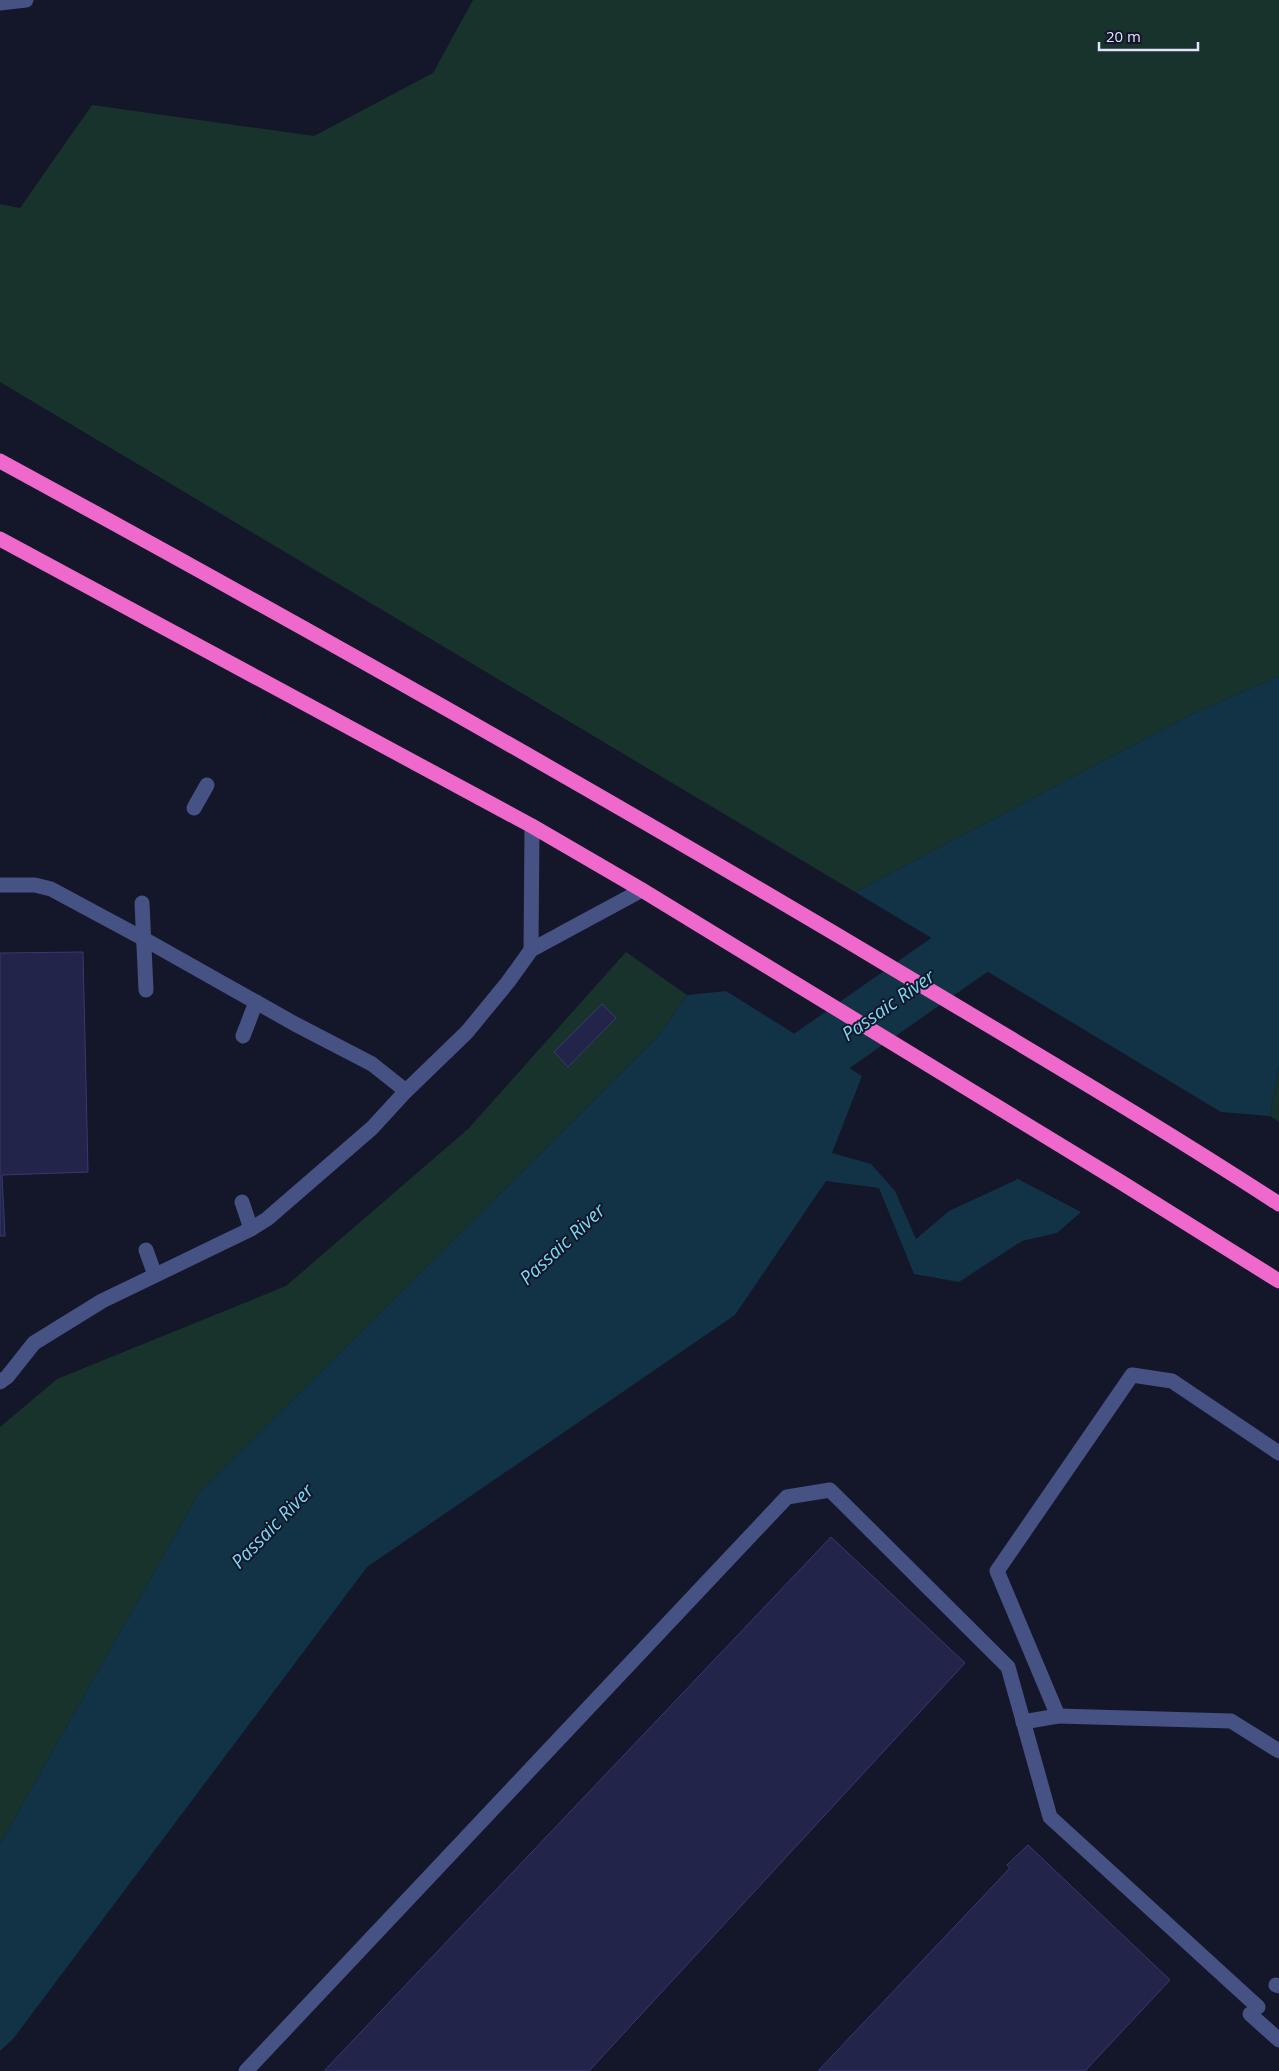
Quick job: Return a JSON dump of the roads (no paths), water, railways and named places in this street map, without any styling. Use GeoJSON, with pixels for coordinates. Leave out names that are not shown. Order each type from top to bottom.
{"type":"FeatureCollection","features":[{"type":"Feature","properties":{"kind":"highway"},"geometry":{"type":"LineString","coordinates":[[0,461],[504,742],[804,915],[1184,1142],[1279,1204]]}},
{"type":"Feature","properties":{"kind":"highway"},"geometry":{"type":"LineString","coordinates":[[0,539],[532,826],[642,890],[1119,1181],[1279,1281]]}},
{"type":"Feature","properties":{"kind":"lane"},"geometry":{"type":"LineString","coordinates":[[0,3],[26,0]]}},
{"type":"Feature","properties":{"kind":"lane"},"geometry":{"type":"LineString","coordinates":[[194,808],[207,785]]}},
{"type":"Feature","properties":{"kind":"lane"},"geometry":{"type":"LineString","coordinates":[[531,950],[532,826]]}},
{"type":"Feature","properties":{"kind":"lane"},"geometry":{"type":"LineString","coordinates":[[0,885],[35,885],[50,889],[372,1064],[406,1090]]}},
{"type":"Feature","properties":{"kind":"lane"},"geometry":{"type":"LineString","coordinates":[[0,1382],[7,1377],[34,1343],[102,1301],[251,1229],[267,1219],[372,1128],[406,1090],[467,1032],[508,982],[531,950],[642,890]]}},
{"type":"Feature","properties":{"kind":"lane"},"geometry":{"type":"LineString","coordinates":[[142,903],[146,990]]}},
{"type":"Feature","properties":{"kind":"lane"},"geometry":{"type":"LineString","coordinates":[[243,1036],[256,1002]]}},
{"type":"Feature","properties":{"kind":"lane"},"geometry":{"type":"LineString","coordinates":[[242,1202],[251,1229]]}},
{"type":"Feature","properties":{"kind":"lane"},"geometry":{"type":"LineString","coordinates":[[146,1250],[155,1275]]}},
{"type":"Feature","properties":{"kind":"lane"},"geometry":{"type":"LineString","coordinates":[[1058,1716],[997,1571],[1132,1375],[1172,1380],[1279,1453]]}},
{"type":"Feature","properties":{"kind":"lane"},"geometry":{"type":"LineString","coordinates":[[246,2071],[787,1498],[830,1490],[1008,1667],[1050,1817],[1254,2010],[1279,2040]]}},
{"type":"Feature","properties":{"kind":"lane"},"geometry":{"type":"LineString","coordinates":[[1024,1722],[1058,1716],[1231,1721],[1279,1751]]}},
{"type":"Feature","properties":{"kind":"water"},"geometry":{"type":"Polygon","coordinates":[[[1279,676],[1279,1066],[1270,1116],[1221,1112],[855,892],[1192,714],[1279,676]]]}},
{"type":"Feature","properties":{"kind":"water"},"geometry":{"type":"Polygon","coordinates":[[[726,991],[862,1076],[832,1153],[871,1164],[895,1191],[916,1239],[949,1211],[1018,1179],[1081,1212],[1057,1233],[1022,1241],[959,1282],[914,1274],[879,1188],[826,1181],[735,1315],[367,1567],[13,2039],[0,2051],[0,1844],[199,1493],[658,1036],[687,995],[726,991]]]}},
{"type":"Feature","properties":{"kind":"waterway","name":"Passaic River"},"geometry":{"type":"LineString","coordinates":[[753,1099],[1028,907]]}}]}
